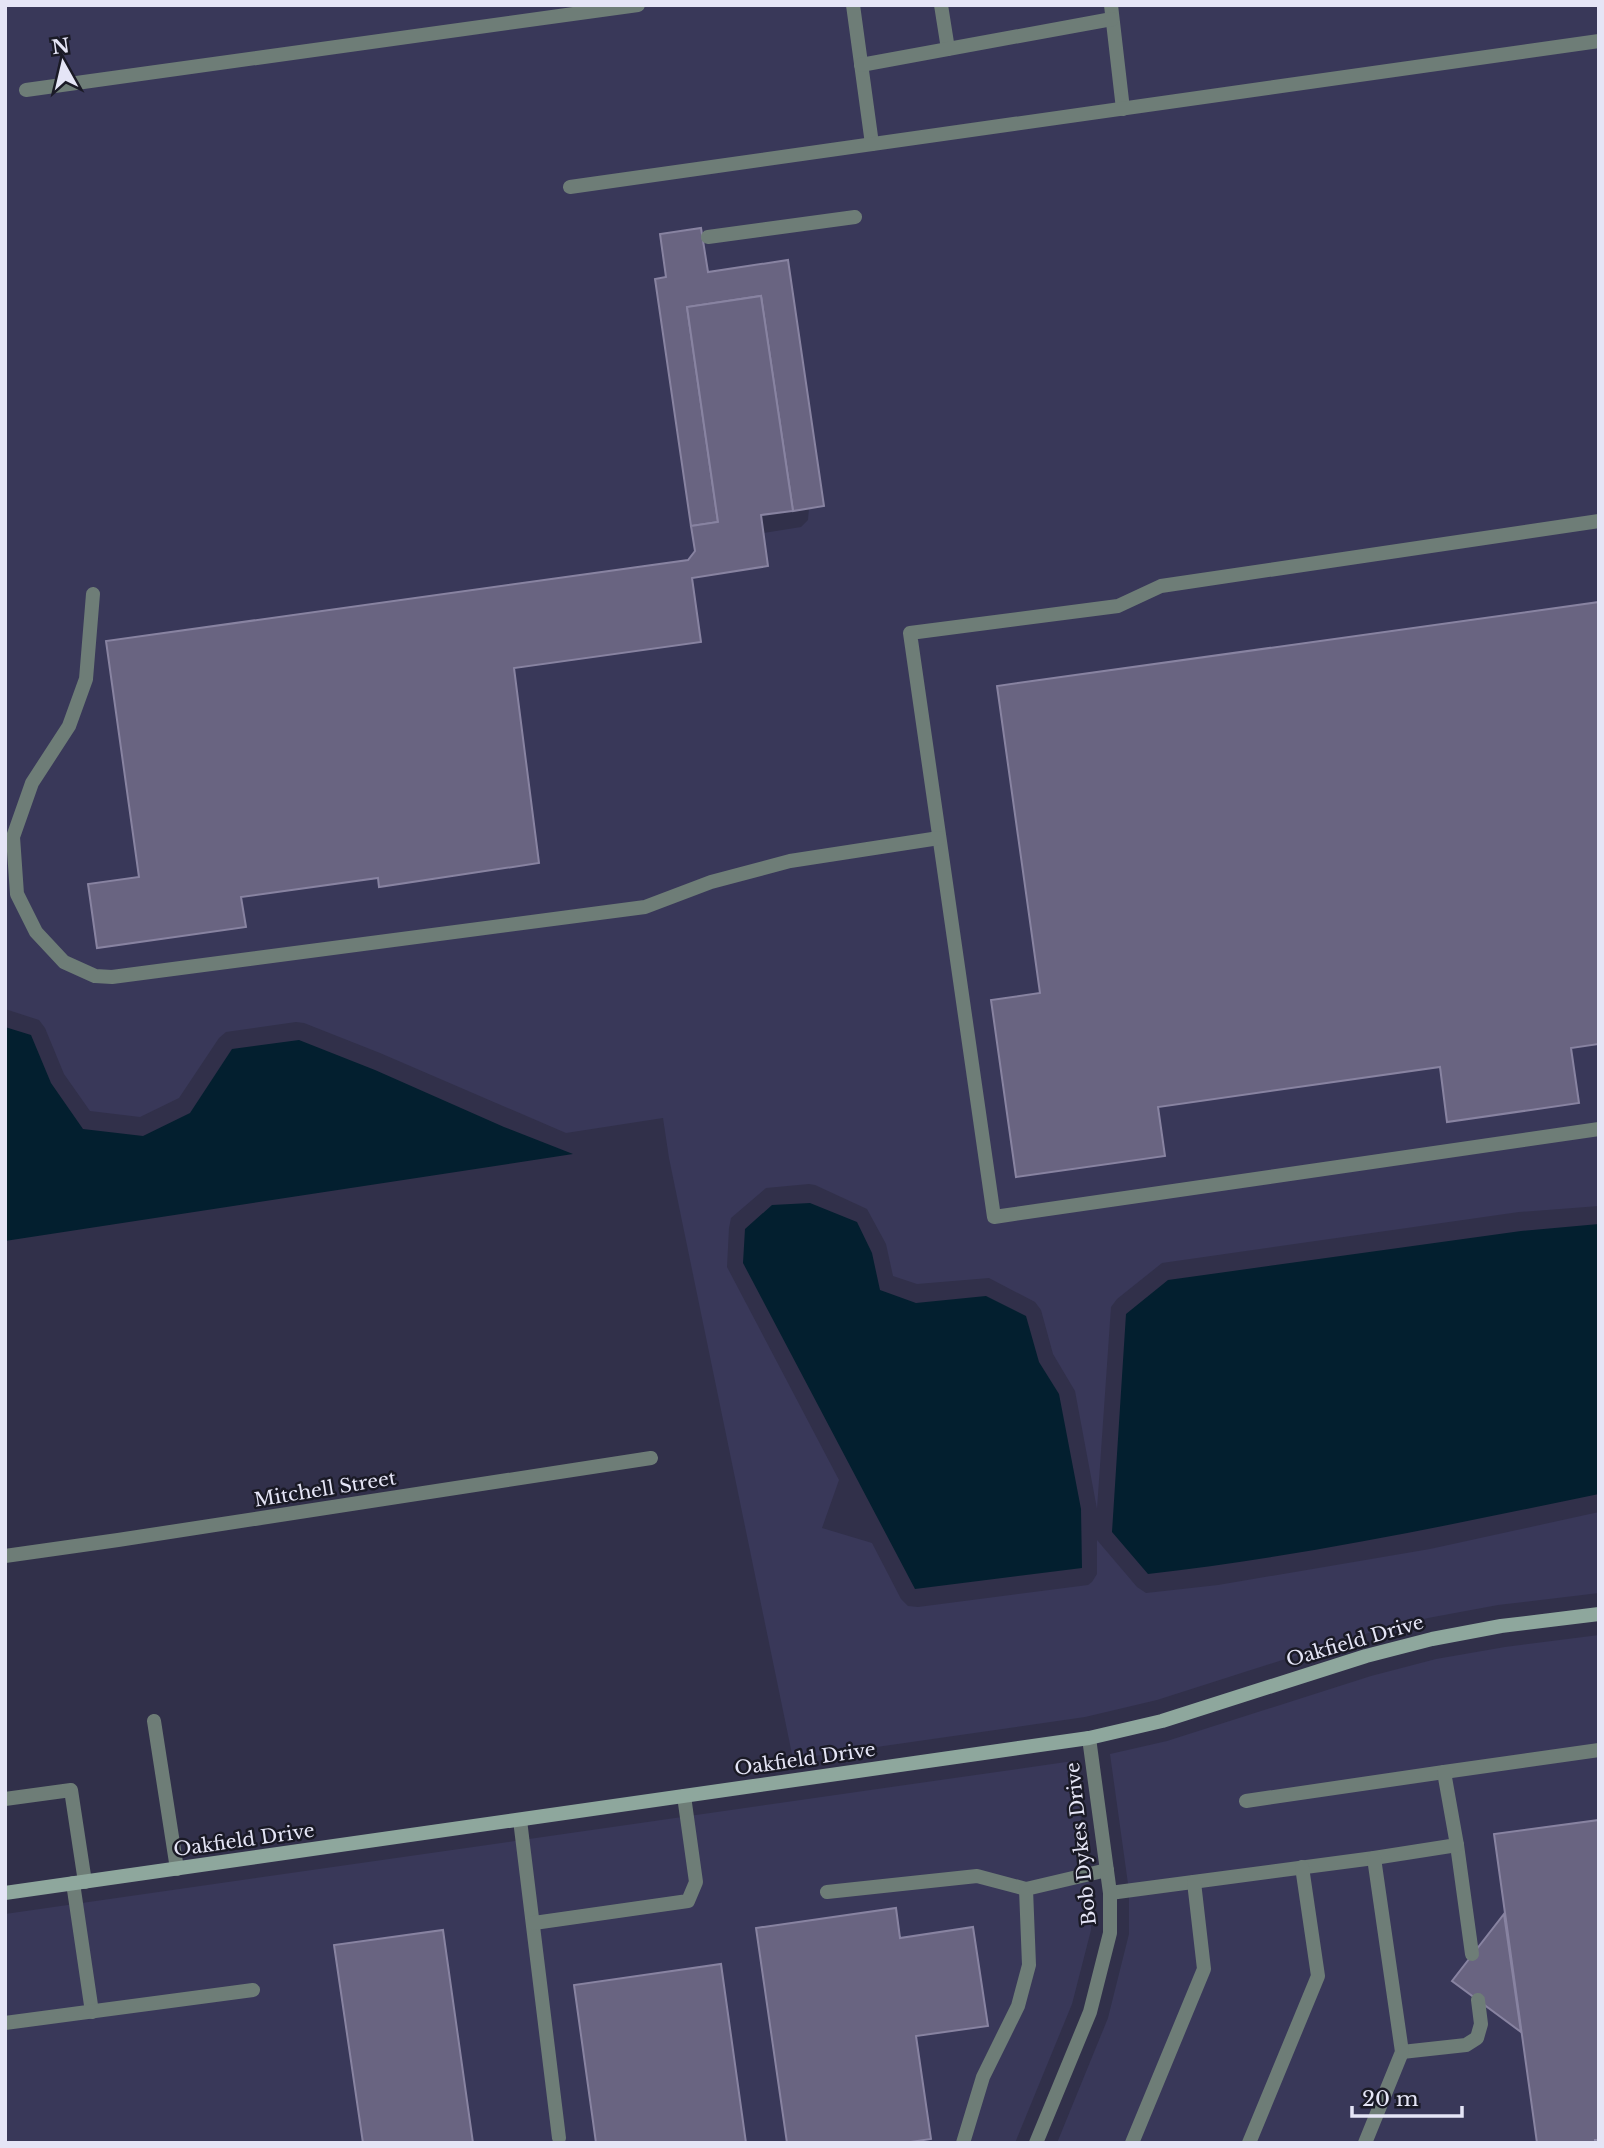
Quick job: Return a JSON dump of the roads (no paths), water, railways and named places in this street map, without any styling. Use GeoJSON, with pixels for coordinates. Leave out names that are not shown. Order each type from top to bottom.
{"type":"FeatureCollection","features":[{"type":"Feature","properties":{"kind":"street"},"geometry":{"type":"LineString","coordinates":[[26,90],[638,5]]}},
{"type":"Feature","properties":{"kind":"street"},"geometry":{"type":"LineString","coordinates":[[853,5],[872,144]]}},
{"type":"Feature","properties":{"kind":"street"},"geometry":{"type":"LineString","coordinates":[[942,5],[948,49]]}},
{"type":"Feature","properties":{"kind":"street"},"geometry":{"type":"LineString","coordinates":[[861,65],[948,49],[1112,12],[1123,108]]}},
{"type":"Feature","properties":{"kind":"street"},"geometry":{"type":"LineString","coordinates":[[570,187],[1599,41]]}},
{"type":"Feature","properties":{"kind":"street"},"geometry":{"type":"LineString","coordinates":[[708,237],[855,217]]}},
{"type":"Feature","properties":{"kind":"street"},"geometry":{"type":"LineString","coordinates":[[1599,521],[1161,586],[1118,606],[910,633],[994,1217],[1599,1129]]}},
{"type":"Feature","properties":{"kind":"street"},"geometry":{"type":"LineString","coordinates":[[93,594],[86,679],[69,726],[32,783],[13,837],[17,894],[36,932],[65,962],[95,976],[112,977],[645,907],[711,882],[790,861],[939,838]]}},
{"type":"Feature","properties":{"kind":"street","name":"Mitchell Street"},"geometry":{"type":"LineString","coordinates":[[5,1556],[651,1458]]}},
{"type":"Feature","properties":{"kind":"street","name":"Oakfield Drive"},"geometry":{"type":"LineString","coordinates":[[5,1893],[1089,1738],[1162,1721],[1366,1656],[1432,1639],[1501,1626],[1599,1614]]}},
{"type":"Feature","properties":{"kind":"street"},"geometry":{"type":"LineString","coordinates":[[154,1721],[177,1869]]}},
{"type":"Feature","properties":{"kind":"street","name":"Bob Dykes Drive"},"geometry":{"type":"LineString","coordinates":[[1036,2143],[1090,2012],[1110,1933],[1110,1893],[1089,1738]]}},
{"type":"Feature","properties":{"kind":"street"},"geometry":{"type":"LineString","coordinates":[[1247,1801],[1599,1750]]}},
{"type":"Feature","properties":{"kind":"street"},"geometry":{"type":"LineString","coordinates":[[1444,1772],[1472,1954]]}},
{"type":"Feature","properties":{"kind":"street"},"geometry":{"type":"LineString","coordinates":[[5,1799],[71,1790],[92,2012]]}},
{"type":"Feature","properties":{"kind":"street"},"geometry":{"type":"LineString","coordinates":[[534,1923],[688,1900],[696,1882],[684,1796]]}},
{"type":"Feature","properties":{"kind":"street"},"geometry":{"type":"LineString","coordinates":[[520,1820],[559,2138]]}},
{"type":"Feature","properties":{"kind":"street"},"geometry":{"type":"LineString","coordinates":[[1110,1893],[1374,1858],[1457,1844]]}},
{"type":"Feature","properties":{"kind":"street"},"geometry":{"type":"LineString","coordinates":[[1365,2143],[1402,2052],[1374,1858]]}},
{"type":"Feature","properties":{"kind":"street"},"geometry":{"type":"LineString","coordinates":[[1249,2143],[1318,1976],[1302,1867]]}},
{"type":"Feature","properties":{"kind":"street"},"geometry":{"type":"LineString","coordinates":[[827,1892],[977,1876],[1026,1889],[1107,1870]]}},
{"type":"Feature","properties":{"kind":"street"},"geometry":{"type":"LineString","coordinates":[[1132,2143],[1204,1969],[1194,1882]]}},
{"type":"Feature","properties":{"kind":"street"},"geometry":{"type":"LineString","coordinates":[[963,2143],[983,2077],[1018,2006],[1029,1965],[1026,1889]]}},
{"type":"Feature","properties":{"kind":"street"},"geometry":{"type":"LineString","coordinates":[[5,2023],[253,1990]]}},
{"type":"Feature","properties":{"kind":"street"},"geometry":{"type":"LineString","coordinates":[[1402,2052],[1466,2045],[1477,2038],[1481,2024],[1478,2000]]}},
{"type":"Feature","properties":{"kind":"water"},"geometry":{"type":"Polygon","coordinates":[[[5,1027],[31,1035],[51,1083],[83,1129],[143,1136],[190,1113],[232,1049],[299,1040],[573,1154],[5,1241],[5,1027]]]}},
{"type":"Feature","properties":{"kind":"water"},"geometry":{"type":"Polygon","coordinates":[[[810,1203],[857,1222],[872,1253],[880,1290],[916,1303],[986,1296],[1026,1316],[1039,1362],[1059,1394],[1081,1509],[1082,1568],[915,1589],[743,1263],[745,1229],[772,1205],[810,1203]]]}},
{"type":"Feature","properties":{"kind":"water"},"geometry":{"type":"Polygon","coordinates":[[[1599,1224],[1599,1494],[1318,1549],[1148,1574],[1112,1532],[1126,1314],[1168,1280],[1521,1231],[1599,1224]]]}}]}
